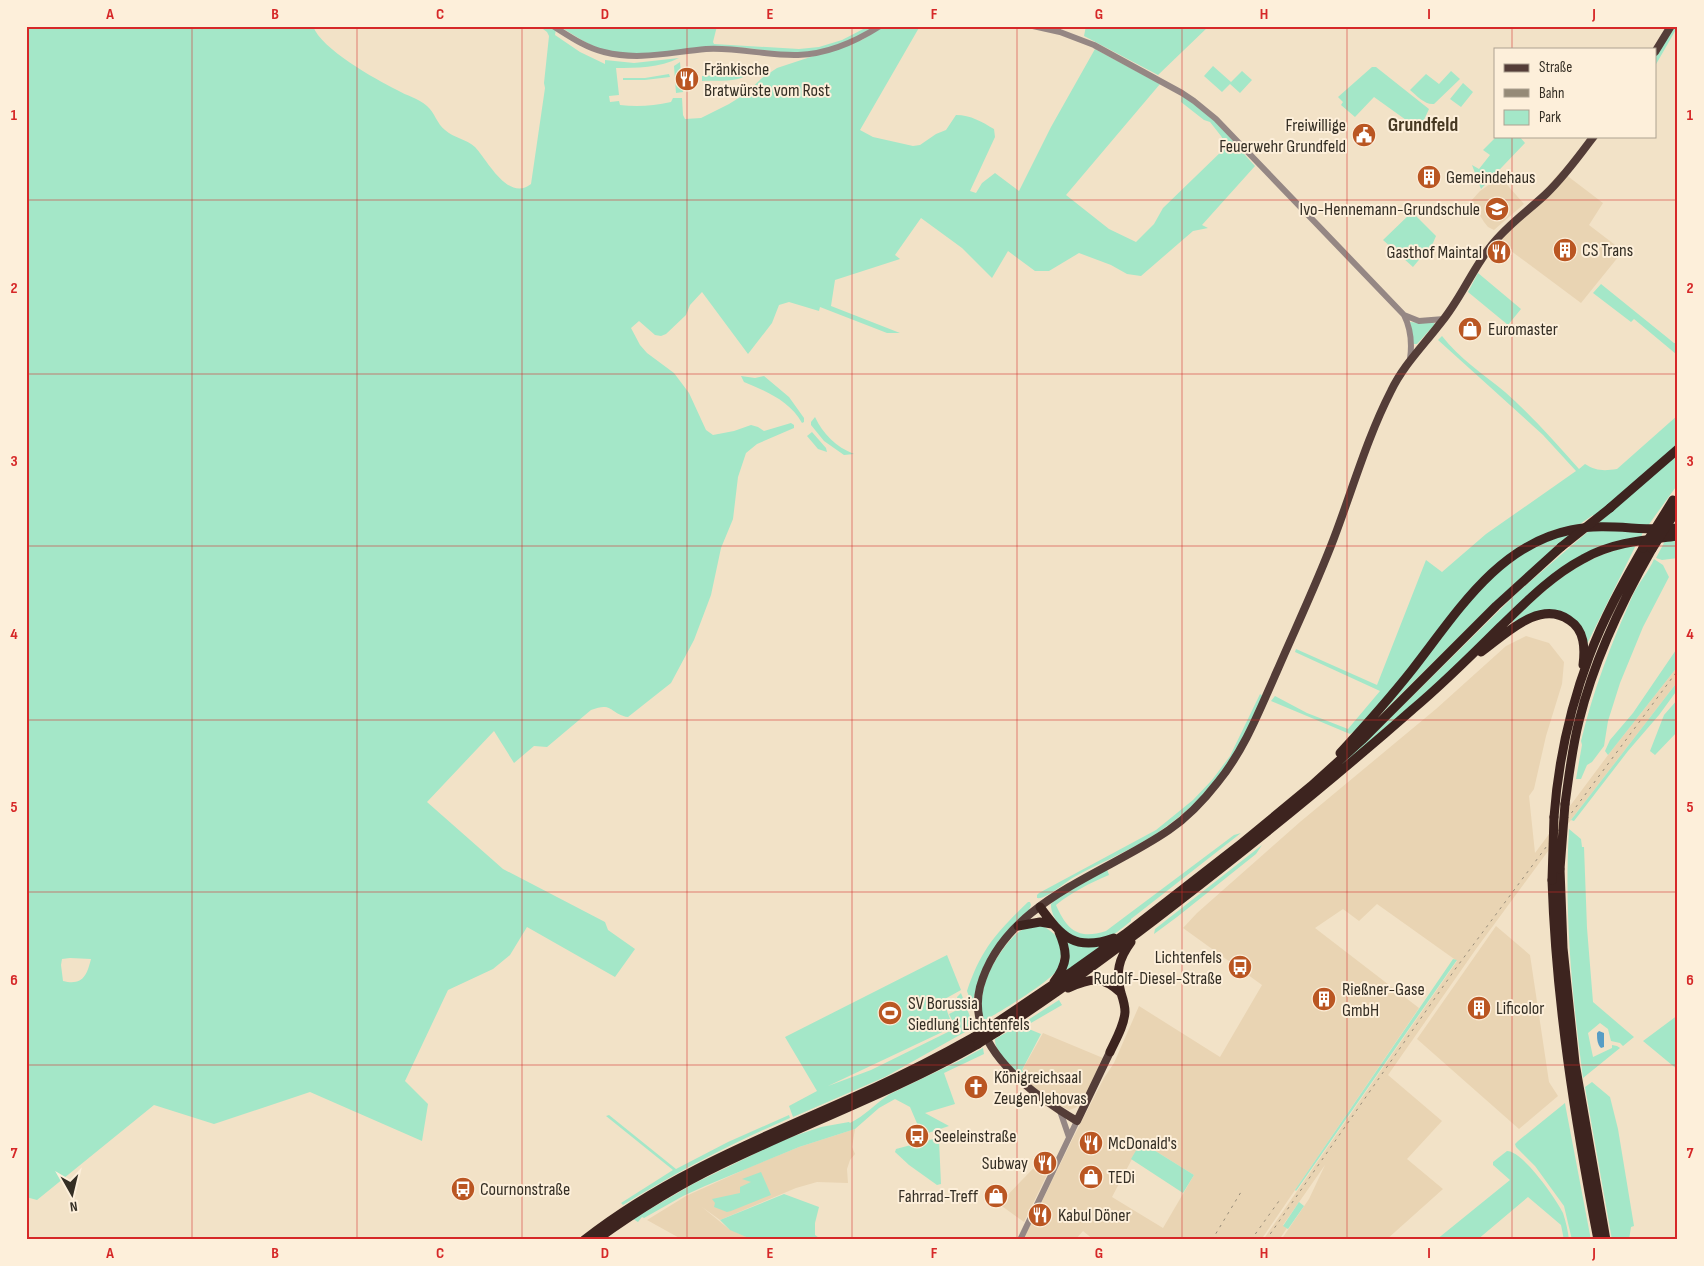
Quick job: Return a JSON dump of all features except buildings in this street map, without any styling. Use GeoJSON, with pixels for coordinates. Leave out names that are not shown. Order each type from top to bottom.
{"type":"FeatureCollection","features":[{"type":"Feature","properties":{"kind":"highway"},"geometry":{"type":"LineString","coordinates":[[596,1240],[624,1219],[672,1190],[718,1166],[906,1081],[995,1029],[1136,934],[1243,847],[1362,740],[1496,606],[1561,547],[1610,508],[1678,449]]}},
{"type":"Feature","properties":{"kind":"highway"},"geometry":{"type":"LineString","coordinates":[[1598,1240],[1557,971],[1552,880],[1554,817],[1566,739],[1589,657],[1604,623],[1676,501]]}},
{"type":"Feature","properties":{"kind":"highway"},"geometry":{"type":"LineString","coordinates":[[1311,786],[1390,698],[1475,590],[1498,568],[1524,548],[1556,533],[1587,527],[1607,526],[1664,530],[1678,528]]}},
{"type":"Feature","properties":{"kind":"highway"},"geometry":{"type":"LineString","coordinates":[[1050,992],[1323,787],[1449,677],[1542,588],[1570,566],[1616,545],[1678,536]]}},
{"type":"Feature","properties":{"kind":"highway"},"geometry":{"type":"LineString","coordinates":[[1572,1067],[1563,948],[1560,869],[1565,804],[1578,722],[1587,692],[1612,625],[1647,548]]}},
{"type":"Feature","properties":{"kind":"highway"},"geometry":{"type":"LineString","coordinates":[[1449,677],[1525,621],[1536,616],[1555,613],[1572,621],[1582,634],[1584,656],[1582,680]]}},
{"type":"Feature","properties":{"kind":"highway"},"geometry":{"type":"LineString","coordinates":[[1040,907],[1056,928],[1065,945],[1066,956],[1063,968],[1050,992]]}},
{"type":"Feature","properties":{"kind":"highway"},"geometry":{"type":"LineString","coordinates":[[1018,926],[1029,922],[1040,922],[1056,928],[1070,938],[1082,943],[1092,944],[1125,934]]}},
{"type":"Feature","properties":{"kind":"highway"},"geometry":{"type":"LineString","coordinates":[[1110,1052],[1124,1014],[1124,1000],[1118,978],[1119,963],[1123,953],[1136,934]]}},
{"type":"Feature","properties":{"kind":"highway"},"geometry":{"type":"LineString","coordinates":[[1050,992],[1090,980],[1100,980],[1111,984],[1121,994]]}},
{"type":"Feature","properties":{"kind":"highway"},"geometry":{"type":"LineString","coordinates":[[584,1240],[620,1213],[714,1159],[894,1079],[976,1040]]}},
{"type":"Feature","properties":{"kind":"highway"},"geometry":{"type":"LineString","coordinates":[[1578,1108],[1606,1240]]}},
{"type":"Feature","properties":{"kind":"main road"},"geometry":{"type":"LineString","coordinates":[[1656,50],[1670,26]]}},
{"type":"Feature","properties":{"kind":"main road"},"geometry":{"type":"LineString","coordinates":[[1110,1052],[1077,1121],[1038,1096],[1010,1070],[991,1046],[980,1022],[978,1000],[984,976],[999,948],[1018,926],[1040,907],[1059,892],[1154,840],[1170,829],[1203,800],[1233,762],[1248,737],[1334,539],[1371,433],[1402,370],[1444,320],[1490,246],[1547,193],[1593,138]]}},
{"type":"Feature","properties":{"kind":"street"},"geometry":{"type":"LineString","coordinates":[[553,26],[591,48],[602,52],[632,57],[714,49],[807,54],[839,47],[880,26]]}},
{"type":"Feature","properties":{"kind":"street"},"geometry":{"type":"LineString","coordinates":[[1033,26],[1074,37],[1129,64],[1182,93],[1216,119],[1404,315],[1409,327],[1410,359]]}},
{"type":"Feature","properties":{"kind":"street"},"geometry":{"type":"LineString","coordinates":[[1404,315],[1418,321],[1444,320]]}},
{"type":"Feature","properties":{"kind":"street"},"geometry":{"type":"LineString","coordinates":[[1060,1111],[1069,1137]]}},
{"type":"Feature","properties":{"kind":"street"},"geometry":{"type":"LineString","coordinates":[[1020,1240],[1077,1121]]}},
{"type":"Feature","properties":{"kind":"shaded area"},"geometry":{"type":"Polygon","coordinates":[[[1561,171],[1603,203],[1589,225],[1623,251],[1581,303],[1499,242],[1561,171]]]}},
{"type":"Feature","properties":{"kind":"shaded area","name":"Ivo-Hennemann-Grundschule"},"geometry":{"type":"Polygon","coordinates":[[[1502,179],[1524,204],[1494,230],[1484,222],[1471,201],[1480,191],[1493,182],[1496,184],[1502,179]]]}},
{"type":"Feature","properties":{"kind":"shaded area"},"geometry":{"type":"Polygon","coordinates":[[[1526,636],[1549,643],[1564,662],[1562,684],[1546,736],[1534,789],[1529,796],[1535,853],[1608,755],[1678,666],[1678,681],[1571,820],[1476,949],[1388,1075],[1442,1121],[1407,1159],[1443,1189],[1386,1240],[1281,1240],[1309,1199],[1325,1165],[1283,1225],[1287,1228],[1279,1240],[1263,1240],[1457,961],[1377,904],[1359,921],[1343,909],[1315,928],[1419,1008],[1261,1240],[1094,1240],[1083,1231],[1075,1240],[1023,1240],[1074,1136],[1104,1078],[1114,1063],[1139,1006],[1220,1057],[1262,985],[1183,928],[1197,913],[1300,822],[1436,709],[1506,646],[1526,636]],[[1141,1142],[1112,1197],[1163,1228],[1194,1175],[1141,1142]]]}},
{"type":"Feature","properties":{"kind":"shaded area"},"geometry":{"type":"Polygon","coordinates":[[[1496,926],[1530,955],[1549,1082],[1558,1096],[1519,1129],[1417,1039],[1496,926]]]}},
{"type":"Feature","properties":{"kind":"shaded area"},"geometry":{"type":"Polygon","coordinates":[[[1043,1033],[1103,1058],[1083,1102],[1075,1108],[1069,1110],[1044,1097],[1020,1074],[1043,1033]]]}},
{"type":"Feature","properties":{"kind":"shaded area"},"geometry":{"type":"Polygon","coordinates":[[[855,1129],[852,1147],[855,1154],[850,1160],[847,1169],[848,1183],[817,1182],[796,1188],[720,1220],[702,1207],[729,1229],[753,1240],[683,1240],[647,1220],[686,1196],[750,1167],[799,1147],[855,1129]]]}},
{"type":"Feature","properties":{"kind":"shaded area"},"geometry":{"type":"Polygon","coordinates":[[[1049,1152],[1053,1153],[1055,1158],[1024,1222],[999,1204],[1049,1152]]]}},
{"type":"Feature","properties":{"kind":"green space"},"geometry":{"type":"Polygon","coordinates":[[[26,26],[313,26],[326,44],[337,53],[376,79],[427,106],[442,128],[475,147],[499,178],[514,188],[523,188],[531,184],[545,88],[549,36],[539,26],[549,26],[556,29],[555,35],[580,52],[605,64],[605,60],[634,63],[679,58],[656,66],[616,68],[619,95],[609,96],[610,102],[619,101],[620,105],[633,106],[671,102],[673,98],[682,98],[685,119],[701,118],[729,104],[745,94],[762,78],[777,68],[862,40],[884,26],[920,26],[860,130],[873,137],[913,146],[920,145],[936,134],[946,130],[956,115],[971,118],[985,124],[994,129],[995,137],[970,191],[976,193],[982,183],[995,173],[1019,191],[1051,127],[1095,49],[1160,84],[1066,195],[1109,229],[1136,242],[1154,224],[1163,208],[1227,146],[1210,122],[1204,120],[1181,102],[1181,95],[1212,118],[1255,166],[1202,225],[1208,228],[1193,231],[1141,276],[1127,274],[1111,265],[1079,253],[1049,271],[1035,271],[1008,251],[992,278],[962,248],[921,218],[895,255],[900,259],[835,280],[831,306],[900,333],[887,333],[820,307],[819,311],[789,302],[779,305],[772,323],[748,354],[702,292],[690,305],[686,315],[666,334],[661,336],[655,335],[639,321],[631,328],[640,345],[647,353],[674,373],[689,393],[706,430],[713,435],[751,425],[764,431],[791,423],[794,425],[794,428],[757,444],[746,453],[738,477],[733,519],[721,548],[711,595],[694,640],[671,683],[628,717],[608,707],[591,710],[547,747],[534,746],[514,763],[494,731],[427,802],[503,869],[605,922],[608,930],[635,949],[615,977],[527,927],[510,955],[493,969],[448,990],[405,1081],[428,1104],[422,1141],[310,1092],[214,1124],[154,1105],[37,1200],[26,1197],[26,26]],[[62,959],[63,981],[75,982],[83,978],[88,970],[91,959],[62,959]]]}},
{"type":"Feature","properties":{"kind":"green space"},"geometry":{"type":"Polygon","coordinates":[[[559,26],[717,26],[714,44],[799,49],[819,47],[842,40],[869,26],[876,26],[838,45],[818,51],[788,53],[728,47],[639,55],[603,50],[583,41],[559,26]]]}},
{"type":"Feature","properties":{"kind":"green space"},"geometry":{"type":"Polygon","coordinates":[[[1086,26],[1209,26],[1158,75],[1084,36],[1086,26]]]}},
{"type":"Feature","properties":{"kind":"green space"},"geometry":{"type":"Polygon","coordinates":[[[1674,26],[1678,26],[1656,64],[1656,56],[1674,26]]]}},
{"type":"Feature","properties":{"kind":"green space"},"geometry":{"type":"Polygon","coordinates":[[[680,62],[683,92],[676,93],[674,66],[680,62]]]}},
{"type":"Feature","properties":{"kind":"green space"},"geometry":{"type":"Polygon","coordinates":[[[1213,66],[1231,82],[1242,71],[1252,80],[1240,93],[1230,84],[1222,92],[1204,76],[1213,66]]]}},
{"type":"Feature","properties":{"kind":"green space"},"geometry":{"type":"Polygon","coordinates":[[[1372,67],[1376,67],[1429,109],[1422,124],[1417,127],[1413,125],[1374,97],[1355,117],[1341,105],[1343,102],[1338,97],[1372,67]]]}},
{"type":"Feature","properties":{"kind":"green space"},"geometry":{"type":"Polygon","coordinates":[[[751,69],[752,71],[747,75],[735,80],[702,81],[702,76],[726,75],[751,69]]]}},
{"type":"Feature","properties":{"kind":"green space"},"geometry":{"type":"Polygon","coordinates":[[[1451,71],[1460,79],[1434,104],[1424,102],[1410,90],[1426,74],[1439,84],[1451,71]]]}},
{"type":"Feature","properties":{"kind":"green space"},"geometry":{"type":"Polygon","coordinates":[[[669,74],[670,77],[623,80],[623,78],[645,78],[669,74]]]}},
{"type":"Feature","properties":{"kind":"green space"},"geometry":{"type":"Polygon","coordinates":[[[1463,83],[1473,92],[1461,107],[1450,99],[1463,83]]]}},
{"type":"Feature","properties":{"kind":"green space"},"geometry":{"type":"Polygon","coordinates":[[[1495,138],[1521,138],[1525,143],[1481,189],[1472,165],[1479,169],[1490,155],[1483,150],[1495,138]]]}},
{"type":"Feature","properties":{"kind":"green space"},"geometry":{"type":"Polygon","coordinates":[[[1412,212],[1436,236],[1433,243],[1413,267],[1383,240],[1412,212]]]}},
{"type":"Feature","properties":{"kind":"green space"},"geometry":{"type":"Polygon","coordinates":[[[1478,273],[1521,309],[1508,325],[1468,292],[1478,273]]]}},
{"type":"Feature","properties":{"kind":"green space"},"geometry":{"type":"Polygon","coordinates":[[[1601,284],[1674,343],[1678,343],[1678,353],[1676,354],[1634,319],[1631,322],[1593,293],[1601,284]]]}},
{"type":"Feature","properties":{"kind":"green space"},"geometry":{"type":"Polygon","coordinates":[[[1410,322],[1433,322],[1435,324],[1417,344],[1413,344],[1410,322]]]}},
{"type":"Feature","properties":{"kind":"green space"},"geometry":{"type":"Polygon","coordinates":[[[1442,336],[1464,359],[1525,410],[1579,469],[1585,464],[1600,470],[1617,469],[1678,415],[1678,444],[1594,517],[1593,515],[1580,524],[1551,531],[1532,540],[1512,552],[1488,572],[1468,593],[1417,660],[1358,729],[1350,734],[1271,701],[1275,696],[1307,713],[1348,729],[1380,691],[1295,652],[1296,649],[1377,685],[1426,560],[1442,572],[1486,534],[1576,471],[1543,435],[1438,340],[1442,336]]]}},
{"type":"Feature","properties":{"kind":"green space"},"geometry":{"type":"Polygon","coordinates":[[[741,376],[755,378],[764,376],[789,397],[804,418],[804,422],[802,423],[797,415],[784,403],[769,393],[744,382],[741,376]]]}},
{"type":"Feature","properties":{"kind":"green space"},"geometry":{"type":"Polygon","coordinates":[[[815,417],[831,439],[841,448],[854,454],[844,455],[824,441],[811,425],[815,417]]]}},
{"type":"Feature","properties":{"kind":"green space"},"geometry":{"type":"Polygon","coordinates":[[[812,432],[826,448],[827,452],[818,449],[807,436],[812,432]]]}},
{"type":"Feature","properties":{"kind":"green space"},"geometry":{"type":"Polygon","coordinates":[[[1678,454],[1678,484],[1647,527],[1596,525],[1678,454]]]}},
{"type":"Feature","properties":{"kind":"green space"},"geometry":{"type":"Polygon","coordinates":[[[1591,529],[1643,532],[1641,537],[1585,554],[1322,782],[1377,731],[1518,592],[1591,529]]]}},
{"type":"Feature","properties":{"kind":"green space"},"geometry":{"type":"Polygon","coordinates":[[[1574,531],[1490,606],[1381,712],[1481,587],[1497,571],[1534,544],[1574,531]]]}},
{"type":"Feature","properties":{"kind":"green space"},"geometry":{"type":"Polygon","coordinates":[[[1678,539],[1678,558],[1662,560],[1656,558],[1665,541],[1678,539]]]}},
{"type":"Feature","properties":{"kind":"green space"},"geometry":{"type":"Polygon","coordinates":[[[1636,545],[1587,644],[1575,623],[1565,613],[1541,613],[1510,623],[1539,596],[1582,564],[1598,556],[1636,545]]]}},
{"type":"Feature","properties":{"kind":"green space"},"geometry":{"type":"Polygon","coordinates":[[[1654,559],[1663,565],[1669,577],[1643,627],[1620,683],[1608,721],[1604,746],[1592,762],[1587,765],[1581,779],[1576,779],[1582,745],[1581,741],[1603,668],[1632,597],[1654,559]]]}},
{"type":"Feature","properties":{"kind":"green space"},"geometry":{"type":"Polygon","coordinates":[[[1678,647],[1678,666],[1608,755],[1605,751],[1610,740],[1633,713],[1678,647]]]}},
{"type":"Feature","properties":{"kind":"green space"},"geometry":{"type":"Polygon","coordinates":[[[1678,681],[1678,689],[1659,715],[1628,751],[1574,821],[1571,820],[1678,681]]]}},
{"type":"Feature","properties":{"kind":"green space"},"geometry":{"type":"Polygon","coordinates":[[[1260,694],[1263,696],[1232,758],[1193,805],[1144,841],[1076,876],[1051,893],[1037,898],[1039,893],[1156,830],[1193,800],[1212,780],[1230,756],[1260,694]]]}},
{"type":"Feature","properties":{"kind":"green space"},"geometry":{"type":"Polygon","coordinates":[[[1678,699],[1678,731],[1655,755],[1650,751],[1664,715],[1678,699]]]}},
{"type":"Feature","properties":{"kind":"green space"},"geometry":{"type":"Polygon","coordinates":[[[1569,829],[1581,839],[1582,847],[1584,847],[1587,928],[1593,1002],[1634,1037],[1623,1046],[1620,1043],[1611,1041],[1608,1029],[1600,1023],[1588,1033],[1593,1057],[1612,1048],[1612,1045],[1620,1048],[1583,1078],[1575,1016],[1568,923],[1569,829]]]}},
{"type":"Feature","properties":{"kind":"green space"},"geometry":{"type":"Polygon","coordinates":[[[1241,833],[1110,937],[1080,940],[1063,930],[1053,914],[1051,904],[1056,899],[1107,869],[1109,875],[1081,888],[1056,905],[1069,927],[1075,931],[1088,934],[1106,931],[1234,835],[1241,833]]]}},
{"type":"Feature","properties":{"kind":"green space"},"geometry":{"type":"Polygon","coordinates":[[[1262,845],[1256,854],[1154,934],[1155,929],[1262,845]]]}},
{"type":"Feature","properties":{"kind":"green space"},"geometry":{"type":"Polygon","coordinates":[[[1028,902],[1031,905],[1029,910],[999,941],[986,964],[972,1005],[967,991],[984,952],[999,932],[1028,902]]]}},
{"type":"Feature","properties":{"kind":"green space"},"geometry":{"type":"Polygon","coordinates":[[[1043,926],[1056,936],[1061,944],[1059,968],[1036,988],[983,1021],[983,990],[994,962],[1006,945],[1021,930],[1028,927],[1043,926]]]}},
{"type":"Feature","properties":{"kind":"green space"},"geometry":{"type":"Polygon","coordinates":[[[1065,939],[1087,947],[1101,946],[1066,972],[1065,939]]]}},
{"type":"Feature","properties":{"kind":"green space","name":"SV Borussia Siedlung Lichtenfels"},"geometry":{"type":"Polygon","coordinates":[[[947,955],[961,990],[943,1000],[953,1027],[828,1086],[871,1070],[956,1028],[949,1014],[959,1009],[957,997],[961,993],[974,1027],[885,1077],[793,1117],[789,1106],[817,1091],[785,1037],[947,955]]]}},
{"type":"Feature","properties":{"kind":"green space"},"geometry":{"type":"Polygon","coordinates":[[[1453,959],[1457,960],[1296,1191],[1295,1190],[1453,959]]]}},
{"type":"Feature","properties":{"kind":"green space"},"geometry":{"type":"Polygon","coordinates":[[[1059,1000],[1062,1005],[1024,1027],[1041,1034],[1022,1070],[1025,1074],[1018,1073],[1000,1053],[995,1044],[995,1039],[1059,1000]]]}},
{"type":"Feature","properties":{"kind":"green space"},"geometry":{"type":"Polygon","coordinates":[[[1678,1015],[1678,1070],[1643,1041],[1678,1015]]]}},
{"type":"Feature","properties":{"kind":"green space"},"geometry":{"type":"Polygon","coordinates":[[[983,1048],[984,1054],[944,1073],[955,1104],[925,1113],[949,1126],[922,1135],[910,1107],[895,1099],[879,1108],[855,1129],[799,1147],[705,1186],[644,1218],[642,1217],[638,1222],[633,1219],[693,1184],[777,1143],[821,1127],[850,1123],[861,1117],[890,1094],[983,1048]]]}},
{"type":"Feature","properties":{"kind":"green space"},"geometry":{"type":"Polygon","coordinates":[[[1592,1082],[1610,1097],[1618,1129],[1634,1226],[1631,1227],[1629,1240],[1612,1240],[1585,1087],[1592,1082]]]}},
{"type":"Feature","properties":{"kind":"green space"},"geometry":{"type":"Polygon","coordinates":[[[1565,1103],[1591,1240],[1572,1240],[1564,1206],[1535,1166],[1515,1144],[1565,1103]]]}},
{"type":"Feature","properties":{"kind":"green space"},"geometry":{"type":"Polygon","coordinates":[[[609,1115],[676,1169],[728,1142],[789,1115],[790,1118],[705,1158],[623,1205],[621,1203],[673,1170],[606,1116],[609,1115]]]}},
{"type":"Feature","properties":{"kind":"green space"},"geometry":{"type":"Polygon","coordinates":[[[937,1138],[939,1140],[941,1184],[937,1185],[909,1165],[895,1152],[896,1149],[937,1138]]]}},
{"type":"Feature","properties":{"kind":"green space"},"geometry":{"type":"Polygon","coordinates":[[[1141,1142],[1194,1175],[1183,1193],[1131,1159],[1141,1142]]]}},
{"type":"Feature","properties":{"kind":"green space"},"geometry":{"type":"Polygon","coordinates":[[[1507,1151],[1514,1153],[1522,1159],[1554,1197],[1563,1213],[1569,1240],[1564,1240],[1561,1225],[1528,1197],[1477,1240],[1436,1240],[1510,1180],[1493,1165],[1493,1162],[1507,1151]]]}},
{"type":"Feature","properties":{"kind":"green space"},"geometry":{"type":"Polygon","coordinates":[[[761,1172],[771,1195],[727,1212],[714,1207],[715,1203],[712,1199],[740,1193],[740,1187],[751,1182],[742,1179],[761,1172]]]}},
{"type":"Feature","properties":{"kind":"green space"},"geometry":{"type":"Polygon","coordinates":[[[784,1194],[819,1207],[815,1223],[815,1235],[822,1240],[753,1240],[730,1230],[720,1220],[784,1194]]]}},
{"type":"Feature","properties":{"kind":"green space"},"geometry":{"type":"Polygon","coordinates":[[[1299,1202],[1304,1206],[1288,1229],[1283,1226],[1299,1202]]]}},
{"type":"Feature","properties":{"kind":"water"},"geometry":{"type":"Polygon","coordinates":[[[1599,1031],[1604,1033],[1604,1047],[1601,1048],[1597,1039],[1599,1031]]]}},
{"type":"Feature","properties":{"kind":"railway"},"geometry":{"type":"LineString","coordinates":[[1266,1240],[1456,968],[1678,670]]}},
{"type":"Feature","properties":{"kind":"railway"},"geometry":{"type":"LineString","coordinates":[[1212,1240],[1241,1192]]}},
{"type":"Feature","properties":{"kind":"railway"},"geometry":{"type":"LineString","coordinates":[[1251,1240],[1279,1201]]}},
{"type":"Feature","properties":{"kind":"place","name":"Fränkische Bratwürste vom Rost"},"geometry":{"type":"Point","coordinates":[687,79]}},
{"type":"Feature","properties":{"kind":"place","name":"Freiwillige Feuerwehr Grundfeld"},"geometry":{"type":"Point","coordinates":[1364,135]}},
{"type":"Feature","properties":{"kind":"place","name":"Gemeindehaus"},"geometry":{"type":"Point","coordinates":[1429,177]}},
{"type":"Feature","properties":{"kind":"place","name":"Ivo-Hennemann-Grundschule"},"geometry":{"type":"Point","coordinates":[1497,209]}},
{"type":"Feature","properties":{"kind":"place","name":"CS Trans"},"geometry":{"type":"Point","coordinates":[1565,250]}},
{"type":"Feature","properties":{"kind":"place","name":"Gasthof Maintal"},"geometry":{"type":"Point","coordinates":[1499,252]}},
{"type":"Feature","properties":{"kind":"place","name":"Euromaster"},"geometry":{"type":"Point","coordinates":[1470,329]}},
{"type":"Feature","properties":{"kind":"place","name":"Lichtenfels Rudolf-Diesel-Straße"},"geometry":{"type":"Point","coordinates":[1240,967]}},
{"type":"Feature","properties":{"kind":"place","name":"Rießner-Gase GmbH"},"geometry":{"type":"Point","coordinates":[1324,999]}},
{"type":"Feature","properties":{"kind":"place","name":"Lificolor"},"geometry":{"type":"Point","coordinates":[1479,1008]}},
{"type":"Feature","properties":{"kind":"place","name":"SV Borussia Siedlung Lichtenfels"},"geometry":{"type":"Point","coordinates":[890,1013]}},
{"type":"Feature","properties":{"kind":"place","name":"Königreichsaal Zeugen Jehovas"},"geometry":{"type":"Point","coordinates":[976,1087]}},
{"type":"Feature","properties":{"kind":"place","name":"Seeleinstraße"},"geometry":{"type":"Point","coordinates":[917,1136]}},
{"type":"Feature","properties":{"kind":"place","name":"McDonald's"},"geometry":{"type":"Point","coordinates":[1091,1143]}},
{"type":"Feature","properties":{"kind":"place","name":"Subway"},"geometry":{"type":"Point","coordinates":[1045,1163]}},
{"type":"Feature","properties":{"kind":"place","name":"TEDi"},"geometry":{"type":"Point","coordinates":[1091,1177]}},
{"type":"Feature","properties":{"kind":"place","name":"Cournonstraße"},"geometry":{"type":"Point","coordinates":[463,1189]}},
{"type":"Feature","properties":{"kind":"place","name":"Fahrrad-Treff"},"geometry":{"type":"Point","coordinates":[996,1196]}},
{"type":"Feature","properties":{"kind":"place","name":"Kabul Döner"},"geometry":{"type":"Point","coordinates":[1040,1215]}},
{"type":"Feature","properties":{"kind":"district","name":"Grundfeld"},"geometry":{"type":"Point","coordinates":[1423,125]}}]}
